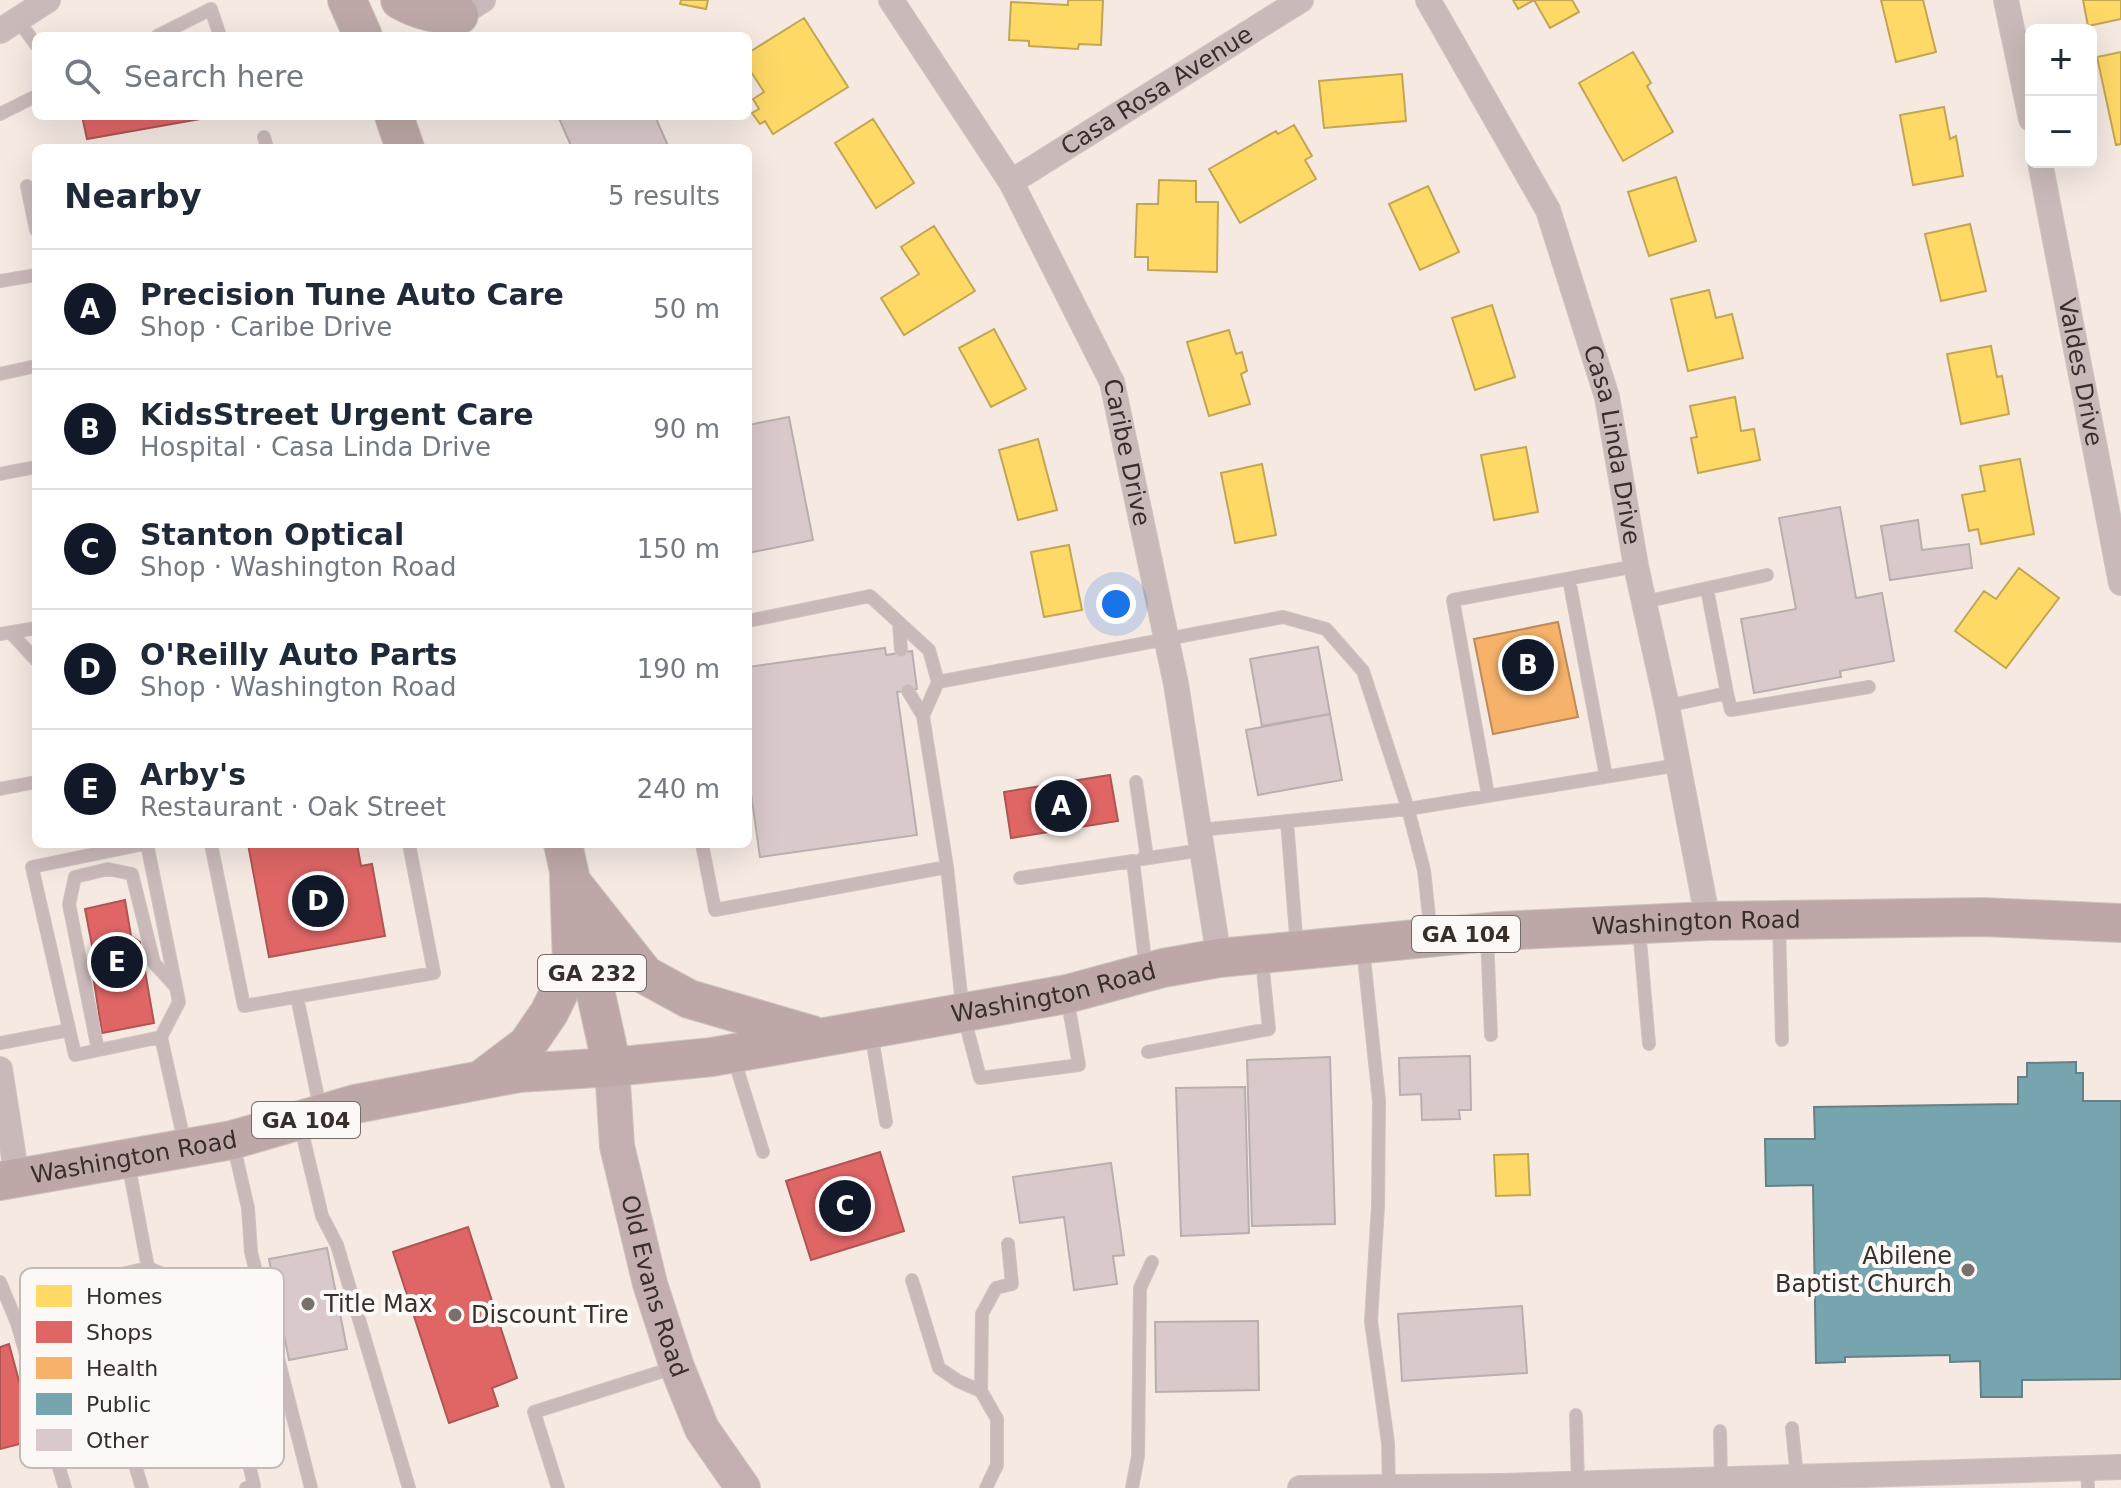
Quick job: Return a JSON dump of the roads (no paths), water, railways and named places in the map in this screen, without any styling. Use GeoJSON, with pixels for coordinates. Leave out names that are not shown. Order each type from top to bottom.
{"type":"FeatureCollection","features":[{"type":"Feature","properties":{"kind":"main road"},"geometry":{"type":"LineString","coordinates":[[347,0],[361,32]]}},
{"type":"Feature","properties":{"kind":"main road"},"geometry":{"type":"LineString","coordinates":[[400,0],[439,15],[462,17]]}},
{"type":"Feature","properties":{"kind":"main road"},"geometry":{"type":"LineString","coordinates":[[395,120],[404,144]]}},
{"type":"Feature","properties":{"kind":"main road"},"geometry":{"type":"LineString","coordinates":[[413,144],[418,120]]}},
{"type":"Feature","properties":{"kind":"main road"},"geometry":{"type":"LineString","coordinates":[[566,862],[645,975],[689,999],[820,1037]]}},
{"type":"Feature","properties":{"kind":"main road"},"geometry":{"type":"LineString","coordinates":[[482,1080],[527,1045],[549,1013],[572,966],[566,862]]}},
{"type":"Feature","properties":{"kind":"main road","name":"GA 232"},"geometry":{"type":"LineString","coordinates":[[566,862],[612,1067]]}},
{"type":"Feature","properties":{"kind":"main road","name":"Washington Road"},"geometry":{"type":"LineString","coordinates":[[9,1179],[232,1140],[355,1104],[519,1073],[612,1067],[732,1053],[1067,994],[1219,958],[1487,932],[1708,921],[1983,917],[2121,923]]}},
{"type":"Feature","properties":{"kind":"street"},"geometry":{"type":"LineString","coordinates":[[6,24],[48,0]]}},
{"type":"Feature","properties":{"kind":"street","name":"Caribe Drive"},"geometry":{"type":"LineString","coordinates":[[891,0],[1011,182],[1112,382],[1167,639],[1219,958]]}},
{"type":"Feature","properties":{"kind":"street","name":"Casa Rosa Avenue"},"geometry":{"type":"LineString","coordinates":[[1011,182],[1301,0]]}},
{"type":"Feature","properties":{"kind":"street","name":"Casa Linda Drive"},"geometry":{"type":"LineString","coordinates":[[1428,0],[1548,210],[1607,397],[1636,566],[1667,706],[1708,921]]}},
{"type":"Feature","properties":{"kind":"street"},"geometry":{"type":"LineString","coordinates":[[2006,0],[2026,96]]}},
{"type":"Feature","properties":{"kind":"street","name":"Valdes Drive"},"geometry":{"type":"LineString","coordinates":[[2041,168],[2121,583]]}},
{"type":"Feature","properties":{"kind":"street","name":"Old Evans Road"},"geometry":{"type":"LineString","coordinates":[[612,1067],[617,1146],[650,1284],[677,1367],[702,1429],[743,1488]]}},
{"type":"Feature","properties":{"kind":"street"},"geometry":{"type":"LineString","coordinates":[[0,1069],[9,1179]]}},
{"type":"Feature","properties":{"kind":"street"},"geometry":{"type":"LineString","coordinates":[[1300,1488],[1797,1477],[1886,1481],[2088,1478],[2121,1467]]}},
{"type":"Feature","properties":{"kind":"lane"},"geometry":{"type":"LineString","coordinates":[[165,32],[211,9],[219,32]]}},
{"type":"Feature","properties":{"kind":"lane"},"geometry":{"type":"LineString","coordinates":[[6,24],[32,42]]}},
{"type":"Feature","properties":{"kind":"lane"},"geometry":{"type":"LineString","coordinates":[[0,114],[32,98]]}},
{"type":"Feature","properties":{"kind":"lane"},"geometry":{"type":"LineString","coordinates":[[27,186],[32,210]]}},
{"type":"Feature","properties":{"kind":"lane"},"geometry":{"type":"LineString","coordinates":[[0,281],[32,276]]}},
{"type":"Feature","properties":{"kind":"lane"},"geometry":{"type":"LineString","coordinates":[[0,374],[32,367]]}},
{"type":"Feature","properties":{"kind":"lane"},"geometry":{"type":"LineString","coordinates":[[0,474],[32,468]]}},
{"type":"Feature","properties":{"kind":"lane"},"geometry":{"type":"LineString","coordinates":[[1488,795],[1453,600],[1636,566]]}},
{"type":"Feature","properties":{"kind":"lane"},"geometry":{"type":"LineString","coordinates":[[1644,602],[1767,575]]}},
{"type":"Feature","properties":{"kind":"lane"},"geometry":{"type":"LineString","coordinates":[[1569,579],[1606,776]]}},
{"type":"Feature","properties":{"kind":"lane"},"geometry":{"type":"LineString","coordinates":[[1707,589],[1731,710],[1869,687]]}},
{"type":"Feature","properties":{"kind":"lane"},"geometry":{"type":"LineString","coordinates":[[752,620],[870,596],[929,650],[938,682],[923,716]]}},
{"type":"Feature","properties":{"kind":"lane"},"geometry":{"type":"LineString","coordinates":[[938,682],[1283,617],[1326,629],[1363,671],[1408,809],[1424,870],[1431,938]]}},
{"type":"Feature","properties":{"kind":"lane"},"geometry":{"type":"LineString","coordinates":[[899,623],[901,650]]}},
{"type":"Feature","properties":{"kind":"lane"},"geometry":{"type":"LineString","coordinates":[[6,634],[32,629]]}},
{"type":"Feature","properties":{"kind":"lane"},"geometry":{"type":"LineString","coordinates":[[6,634],[32,657]]}},
{"type":"Feature","properties":{"kind":"lane"},"geometry":{"type":"LineString","coordinates":[[908,691],[923,716],[947,867],[963,1013],[980,1078],[1079,1065],[1067,994]]}},
{"type":"Feature","properties":{"kind":"lane"},"geometry":{"type":"LineString","coordinates":[[1667,706],[1727,693]]}},
{"type":"Feature","properties":{"kind":"lane"},"geometry":{"type":"LineString","coordinates":[[1020,878],[1133,861],[1200,840],[1287,821],[1408,809],[1678,765]]}},
{"type":"Feature","properties":{"kind":"lane"},"geometry":{"type":"LineString","coordinates":[[1136,782],[1147,858]]}},
{"type":"Feature","properties":{"kind":"lane"},"geometry":{"type":"LineString","coordinates":[[0,789],[32,783]]}},
{"type":"Feature","properties":{"kind":"lane"},"geometry":{"type":"LineString","coordinates":[[1148,1052],[1269,1029],[1280,952],[1287,821]]}},
{"type":"Feature","properties":{"kind":"lane"},"geometry":{"type":"LineString","coordinates":[[125,848],[32,867],[75,1055],[161,1037]]}},
{"type":"Feature","properties":{"kind":"lane"},"geometry":{"type":"LineString","coordinates":[[146,848],[179,1002],[161,1037],[185,1148]]}},
{"type":"Feature","properties":{"kind":"lane"},"geometry":{"type":"LineString","coordinates":[[212,848],[244,1006],[434,973],[410,848]]}},
{"type":"Feature","properties":{"kind":"lane"},"geometry":{"type":"LineString","coordinates":[[703,848],[715,910],[947,867]]}},
{"type":"Feature","properties":{"kind":"lane"},"geometry":{"type":"LineString","coordinates":[[1133,861],[1146,973]]}},
{"type":"Feature","properties":{"kind":"lane"},"geometry":{"type":"LineString","coordinates":[[98,1050],[69,904],[75,877],[108,869],[132,874],[154,963],[176,987]]}},
{"type":"Feature","properties":{"kind":"lane"},"geometry":{"type":"LineString","coordinates":[[1779,920],[1782,1040]]}},
{"type":"Feature","properties":{"kind":"lane"},"geometry":{"type":"LineString","coordinates":[[1638,925],[1649,1044]]}},
{"type":"Feature","properties":{"kind":"lane"},"geometry":{"type":"LineString","coordinates":[[1487,932],[1491,1035]]}},
{"type":"Feature","properties":{"kind":"lane"},"geometry":{"type":"LineString","coordinates":[[1362,944],[1379,1101],[1378,1206],[1371,1321],[1388,1443],[1389,1487]]}},
{"type":"Feature","properties":{"kind":"lane"},"geometry":{"type":"LineString","coordinates":[[297,997],[322,1216],[337,1245],[409,1488]]}},
{"type":"Feature","properties":{"kind":"lane"},"geometry":{"type":"LineString","coordinates":[[870,1029],[886,1122]]}},
{"type":"Feature","properties":{"kind":"lane"},"geometry":{"type":"LineString","coordinates":[[0,1043],[69,1030]]}},
{"type":"Feature","properties":{"kind":"lane"},"geometry":{"type":"LineString","coordinates":[[732,1053],[763,1152]]}},
{"type":"Feature","properties":{"kind":"lane"},"geometry":{"type":"LineString","coordinates":[[232,1140],[248,1208],[255,1268]]}},
{"type":"Feature","properties":{"kind":"lane"},"geometry":{"type":"LineString","coordinates":[[127,1159],[148,1268]]}},
{"type":"Feature","properties":{"kind":"lane"},"geometry":{"type":"LineString","coordinates":[[986,1488],[997,1465],[997,1419],[981,1391],[982,1314],[996,1288],[1012,1284],[1008,1244]]}},
{"type":"Feature","properties":{"kind":"lane"},"geometry":{"type":"LineString","coordinates":[[1132,1488],[1138,1456],[1140,1288],[1152,1262]]}},
{"type":"Feature","properties":{"kind":"lane"},"geometry":{"type":"LineString","coordinates":[[912,1280],[939,1368],[981,1391]]}},
{"type":"Feature","properties":{"kind":"lane"},"geometry":{"type":"LineString","coordinates":[[0,1282],[20,1333]]}},
{"type":"Feature","properties":{"kind":"lane"},"geometry":{"type":"LineString","coordinates":[[558,1488],[534,1412],[677,1367]]}},
{"type":"Feature","properties":{"kind":"lane"},"geometry":{"type":"LineString","coordinates":[[284,1382],[311,1488]]}},
{"type":"Feature","properties":{"kind":"lane"},"geometry":{"type":"LineString","coordinates":[[1576,1415],[1578,1484]]}},
{"type":"Feature","properties":{"kind":"lane"},"geometry":{"type":"LineString","coordinates":[[1792,1428],[1797,1477]]}},
{"type":"Feature","properties":{"kind":"lane"},"geometry":{"type":"LineString","coordinates":[[1720,1431],[1721,1479]]}},
{"type":"Feature","properties":{"kind":"lane"},"geometry":{"type":"LineString","coordinates":[[59,1468],[65,1488]]}},
{"type":"Feature","properties":{"kind":"lane"},"geometry":{"type":"LineString","coordinates":[[136,1468],[142,1488]]}},
{"type":"Feature","properties":{"kind":"place","name":"KidsStreet Urgent Care"},"geometry":{"type":"Point","coordinates":[1528,665]}},
{"type":"Feature","properties":{"kind":"place","name":"Precision Tune Auto Care"},"geometry":{"type":"Point","coordinates":[1061,806]}},
{"type":"Feature","properties":{"kind":"place","name":"O'Reilly Auto Parts"},"geometry":{"type":"Point","coordinates":[318,901]}},
{"type":"Feature","properties":{"kind":"place","name":"Arby's"},"geometry":{"type":"Point","coordinates":[117,962]}},
{"type":"Feature","properties":{"kind":"place","name":"Stanton Optical"},"geometry":{"type":"Point","coordinates":[845,1206]}},
{"type":"Feature","properties":{"kind":"place","name":"Abilene Baptist Church"},"geometry":{"type":"Point","coordinates":[1968,1270]}},
{"type":"Feature","properties":{"kind":"place","name":"Title Max"},"geometry":{"type":"Point","coordinates":[308,1304]}},
{"type":"Feature","properties":{"kind":"place","name":"Discount Tire"},"geometry":{"type":"Point","coordinates":[455,1315]}}]}
